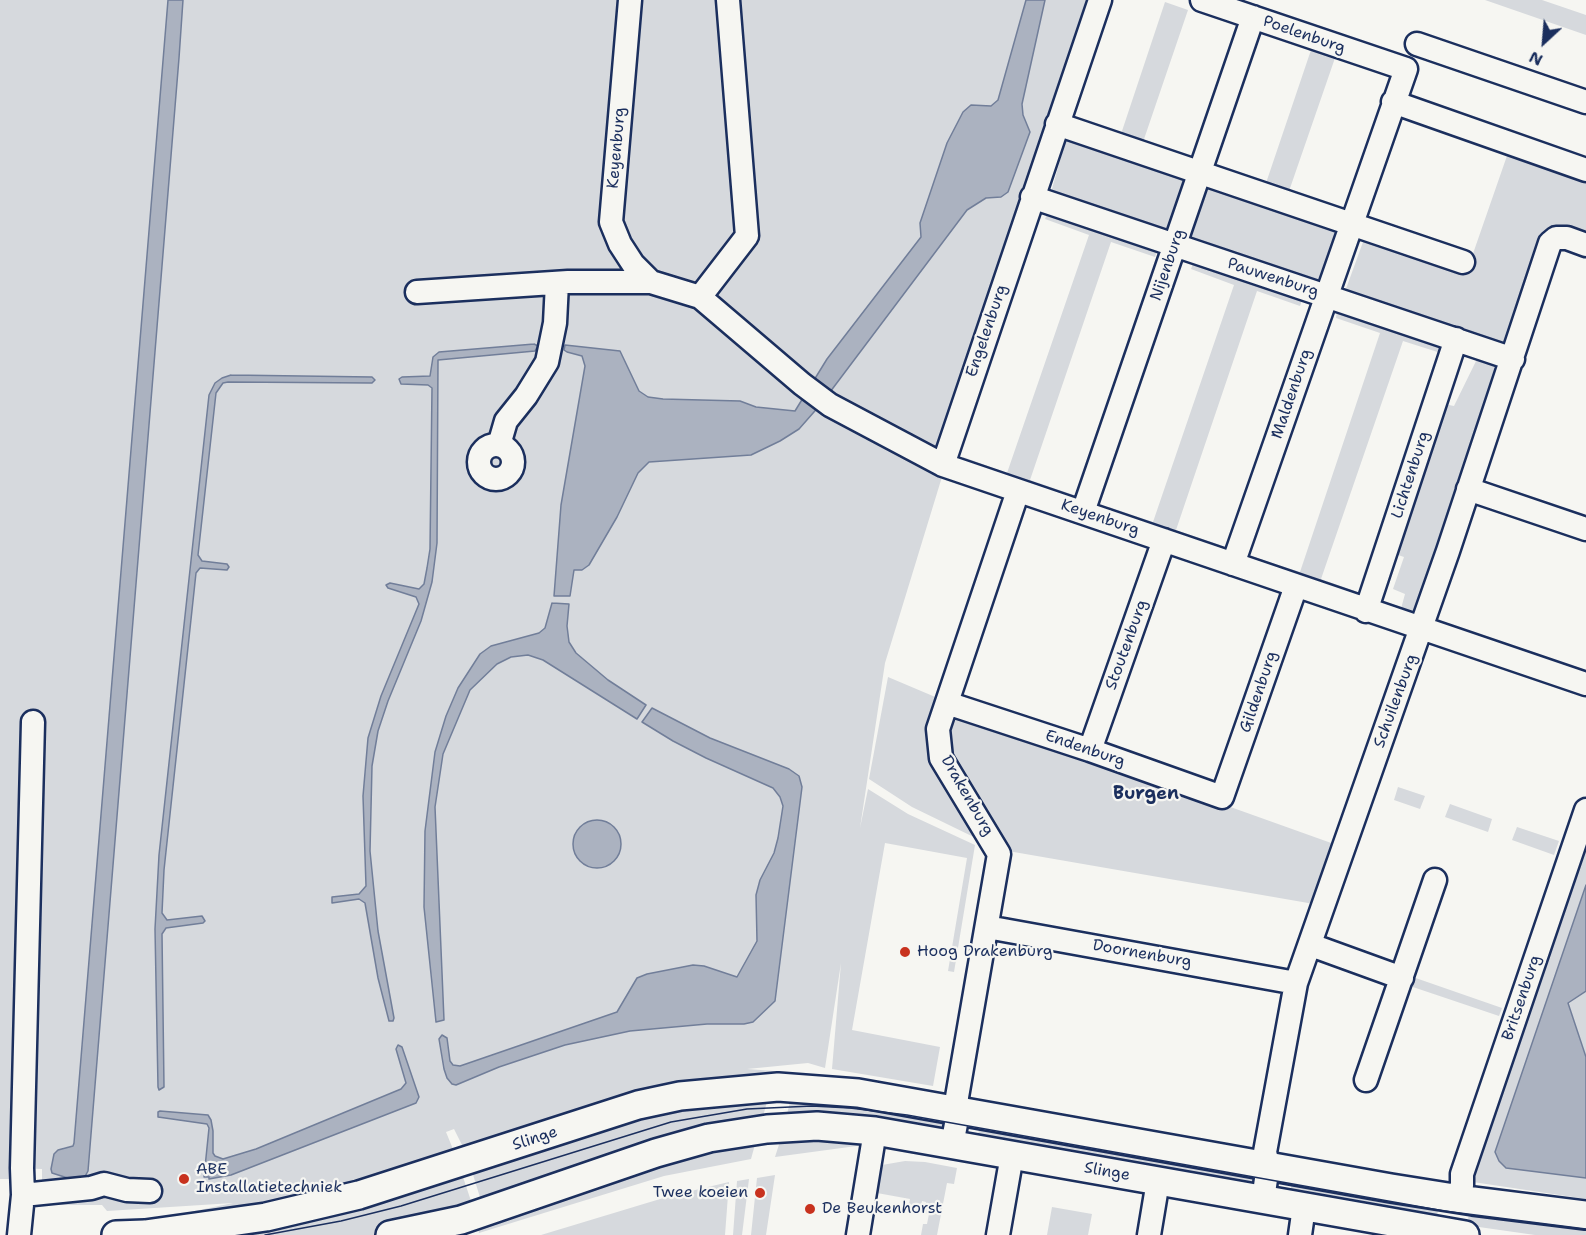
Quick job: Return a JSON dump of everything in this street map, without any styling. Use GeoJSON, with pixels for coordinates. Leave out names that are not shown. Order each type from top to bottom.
{"type":"FeatureCollection","features":[{"type":"Feature","properties":{"kind":"main road","name":"Slinge"},"geometry":{"type":"LineString","coordinates":[[116,1235],[146,1234],[266,1217],[359,1196],[638,1106],[680,1096],[778,1087],[858,1094],[1268,1165],[1458,1192],[1586,1215]]}},
{"type":"Feature","properties":{"kind":"main road","name":"Slinge"},"geometry":{"type":"LineString","coordinates":[[390,1235],[464,1228],[656,1153],[709,1138],[767,1129],[817,1126],[875,1131],[1304,1207],[1371,1227],[1458,1234]]}},
{"type":"Feature","properties":{"kind":"street","name":"Keyenburg"},"geometry":{"type":"LineString","coordinates":[[630,0],[611,222],[620,244],[633,264],[651,282]]}},
{"type":"Feature","properties":{"kind":"street"},"geometry":{"type":"LineString","coordinates":[[699,297],[747,236],[728,0]]}},
{"type":"Feature","properties":{"kind":"street"},"geometry":{"type":"LineString","coordinates":[[1032,197],[1100,0]]}},
{"type":"Feature","properties":{"kind":"street","name":"Poelenburg"},"geometry":{"type":"LineString","coordinates":[[1202,0],[1406,69]]}},
{"type":"Feature","properties":{"kind":"street","name":"Nijenburg"},"geometry":{"type":"LineString","coordinates":[[1083,512],[1253,17]]}},
{"type":"Feature","properties":{"kind":"street"},"geometry":{"type":"LineString","coordinates":[[1417,44],[1586,102]]}},
{"type":"Feature","properties":{"kind":"street","name":"Maldenburg"},"geometry":{"type":"LineString","coordinates":[[1233,564],[1406,69]]}},
{"type":"Feature","properties":{"kind":"street"},"geometry":{"type":"LineString","coordinates":[[1393,102],[1586,170]]}},
{"type":"Feature","properties":{"kind":"street"},"geometry":{"type":"LineString","coordinates":[[1057,124],[1463,262]]}},
{"type":"Feature","properties":{"kind":"street","name":"Pauwenburg"},"geometry":{"type":"LineString","coordinates":[[1032,197],[1513,359]]}},
{"type":"Feature","properties":{"kind":"street","name":"Engelenburg"},"geometry":{"type":"LineString","coordinates":[[943,465],[1032,197]]}},
{"type":"Feature","properties":{"kind":"street","name":"Schuilenburg"},"geometry":{"type":"LineString","coordinates":[[1268,1165],[1265,1152],[1296,983],[1422,628],[1550,243],[1556,238],[1567,238],[1586,244]]}},
{"type":"Feature","properties":{"kind":"street","name":"Keyenburg"},"geometry":{"type":"LineString","coordinates":[[417,292],[557,283],[651,282],[699,297],[802,384],[831,405],[943,465],[1586,684]]}},
{"type":"Feature","properties":{"kind":"street"},"geometry":{"type":"LineString","coordinates":[[499,445],[506,421],[526,396],[547,362],[555,323],[557,283]]}},
{"type":"Feature","properties":{"kind":"street","name":"Lichtenburg"},"geometry":{"type":"LineString","coordinates":[[1366,610],[1456,339]]}},
{"type":"Feature","properties":{"kind":"street"},"geometry":{"type":"LineString","coordinates":[[1468,489],[1586,529]]}},
{"type":"Feature","properties":{"kind":"street","name":"Drakenburg"},"geometry":{"type":"LineString","coordinates":[[958,1110],[957,1097],[999,854],[941,758],[938,729],[1018,491]]}},
{"type":"Feature","properties":{"kind":"street","name":"Stoutenburg"},"geometry":{"type":"LineString","coordinates":[[1090,750],[1164,540]]}},
{"type":"Feature","properties":{"kind":"street","name":"Gildenburg"},"geometry":{"type":"LineString","coordinates":[[1222,797],[1296,586]]}},
{"type":"Feature","properties":{"kind":"street","name":"Endenburg"},"geometry":{"type":"LineString","coordinates":[[947,703],[1222,797]]}},
{"type":"Feature","properties":{"kind":"street"},"geometry":{"type":"LineString","coordinates":[[19,1235],[23,1196],[33,722]]}},
{"type":"Feature","properties":{"kind":"street","name":"Britsenburg"},"geometry":{"type":"LineString","coordinates":[[1458,1192],[1462,1174],[1586,810]]}},
{"type":"Feature","properties":{"kind":"street"},"geometry":{"type":"LineString","coordinates":[[1366,1080],[1435,880]]}},
{"type":"Feature","properties":{"kind":"street","name":"Doornenburg"},"geometry":{"type":"LineString","coordinates":[[987,927],[1296,983]]}},
{"type":"Feature","properties":{"kind":"street"},"geometry":{"type":"LineString","coordinates":[[1311,945],[1402,978]]}},
{"type":"Feature","properties":{"kind":"street"},"geometry":{"type":"LineString","coordinates":[[952,1145],[958,1110]]}},
{"type":"Feature","properties":{"kind":"street"},"geometry":{"type":"LineString","coordinates":[[858,1235],[875,1131]]}},
{"type":"Feature","properties":{"kind":"street"},"geometry":{"type":"LineString","coordinates":[[998,1235],[1012,1155]]}},
{"type":"Feature","properties":{"kind":"street"},"geometry":{"type":"LineString","coordinates":[[1263,1200],[1268,1165]]}},
{"type":"Feature","properties":{"kind":"street"},"geometry":{"type":"LineString","coordinates":[[1149,1235],[1158,1181]]}},
{"type":"Feature","properties":{"kind":"street"},"geometry":{"type":"LineString","coordinates":[[23,1196],[91,1188],[104,1184],[127,1190],[150,1191]]}},
{"type":"Feature","properties":{"kind":"street"},"geometry":{"type":"LineString","coordinates":[[1300,1235],[1304,1207]]}},
{"type":"Feature","properties":{"kind":"shaded area"},"geometry":{"type":"Polygon","coordinates":[[[0,0],[168,0],[74,1143],[73,1146],[63,1148],[77,1181],[177,0],[1088,0],[885,663],[860,828],[868,789],[908,814],[975,845],[954,972],[948,971],[967,858],[885,843],[852,1030],[940,1047],[933,1086],[832,1069],[841,963],[825,1068],[808,1063],[747,1069],[774,1071],[777,1075],[465,1151],[454,1129],[446,1132],[457,1159],[271,1205],[128,1223],[128,1221],[166,1217],[233,1203],[107,1211],[102,1205],[32,1205],[42,1189],[42,1169],[14,1168],[11,1179],[0,1179],[0,0]]]}},
{"type":"Feature","properties":{"kind":"shaded area"},"geometry":{"type":"Polygon","coordinates":[[[168,0],[183,0],[179,58],[88,1171],[83,1180],[77,1181],[52,1173],[51,1169],[54,1154],[58,1150],[73,1146],[74,1143],[168,0]]]}},
{"type":"Feature","properties":{"kind":"shaded area"},"geometry":{"type":"Polygon","coordinates":[[[1026,0],[1045,0],[1022,104],[1023,115],[1030,132],[1008,192],[1001,197],[986,198],[967,210],[821,404],[799,429],[751,455],[649,462],[638,473],[617,517],[589,565],[582,570],[574,570],[570,596],[554,596],[561,505],[585,366],[582,356],[567,352],[564,350],[565,345],[620,351],[639,391],[648,397],[740,401],[756,407],[795,411],[827,359],[921,237],[920,223],[947,143],[963,112],[971,105],[991,106],[998,100],[1026,0]]]}},
{"type":"Feature","properties":{"kind":"shaded area"},"geometry":{"type":"Polygon","coordinates":[[[1485,0],[1542,0],[1586,15],[1586,35],[1485,0]]]}},
{"type":"Feature","properties":{"kind":"shaded area"},"geometry":{"type":"Polygon","coordinates":[[[1165,2],[1188,10],[1142,145],[1120,137],[1165,2]]]}},
{"type":"Feature","properties":{"kind":"shaded area"},"geometry":{"type":"Polygon","coordinates":[[[1311,50],[1335,58],[1288,194],[1265,186],[1311,50]]]}},
{"type":"Feature","properties":{"kind":"shaded area"},"geometry":{"type":"Polygon","coordinates":[[[1068,132],[1196,175],[1176,230],[1162,236],[1050,196],[1068,132]]]}},
{"type":"Feature","properties":{"kind":"shaded area"},"geometry":{"type":"Polygon","coordinates":[[[1509,150],[1586,174],[1586,240],[1548,228],[1511,345],[1506,349],[1343,297],[1367,231],[1468,268],[1509,150]]]}},
{"type":"Feature","properties":{"kind":"shaded area"},"geometry":{"type":"Polygon","coordinates":[[[1210,179],[1343,225],[1321,288],[1189,242],[1210,179]]]}},
{"type":"Feature","properties":{"kind":"shaded area"},"geometry":{"type":"Polygon","coordinates":[[[1048,212],[1158,249],[1155,257],[1111,242],[1030,480],[1074,495],[1072,503],[961,466],[963,457],[1007,473],[1089,235],[1045,219],[1048,212]]]}},
{"type":"Feature","properties":{"kind":"shaded area"},"geometry":{"type":"Polygon","coordinates":[[[1194,261],[1303,298],[1300,306],[1257,291],[1176,530],[1220,545],[1216,553],[1106,517],[1109,507],[1153,522],[1234,285],[1191,269],[1194,261]]]}},
{"type":"Feature","properties":{"kind":"shaded area"},"geometry":{"type":"Polygon","coordinates":[[[1337,310],[1448,348],[1447,355],[1403,341],[1321,579],[1363,594],[1360,602],[1252,564],[1254,557],[1300,572],[1380,333],[1336,318],[1337,310]]]}},
{"type":"Feature","properties":{"kind":"shaded area"},"geometry":{"type":"Polygon","coordinates":[[[534,344],[538,346],[535,351],[438,360],[437,543],[432,582],[421,621],[378,731],[372,766],[370,851],[378,931],[394,1018],[393,1021],[389,1021],[378,978],[365,903],[359,899],[332,903],[332,897],[359,894],[366,886],[363,796],[368,738],[381,696],[419,604],[416,597],[388,588],[386,585],[390,583],[419,589],[424,584],[430,549],[432,388],[428,385],[401,384],[399,379],[430,376],[433,357],[439,352],[534,344]]]}},
{"type":"Feature","properties":{"kind":"shaded area"},"geometry":{"type":"Polygon","coordinates":[[[1478,357],[1494,365],[1499,381],[1416,615],[1399,616],[1405,594],[1393,589],[1404,557],[1392,553],[1444,404],[1454,406],[1478,357]]]}},
{"type":"Feature","properties":{"kind":"shaded area"},"geometry":{"type":"Polygon","coordinates":[[[231,375],[372,377],[375,380],[372,383],[228,382],[223,383],[216,393],[198,555],[202,561],[227,564],[229,567],[227,570],[200,568],[196,573],[164,870],[162,913],[167,920],[202,916],[205,921],[166,928],[162,934],[164,1087],[159,1090],[155,929],[159,855],[209,395],[215,383],[231,375]]]}},
{"type":"Feature","properties":{"kind":"shaded area"},"geometry":{"type":"Polygon","coordinates":[[[552,603],[569,604],[567,626],[569,642],[576,653],[608,680],[646,705],[637,719],[543,660],[528,655],[511,657],[497,664],[470,690],[443,754],[435,807],[444,1020],[436,1022],[424,907],[425,831],[435,752],[446,716],[458,688],[480,654],[491,646],[539,633],[545,628],[552,603]]]}},
{"type":"Feature","properties":{"kind":"shaded area"},"geometry":{"type":"Polygon","coordinates":[[[888,677],[940,699],[931,720],[986,843],[912,807],[869,779],[888,677]]]}},
{"type":"Feature","properties":{"kind":"shaded area"},"geometry":{"type":"Polygon","coordinates":[[[652,708],[710,738],[789,769],[799,776],[802,787],[775,1001],[753,1022],[630,1031],[565,1045],[499,1067],[456,1085],[452,1084],[444,1069],[439,1039],[442,1035],[447,1038],[450,1061],[453,1065],[460,1066],[617,1012],[637,978],[647,974],[693,965],[704,966],[737,977],[757,941],[756,895],[778,838],[783,806],[780,797],[773,788],[706,758],[642,722],[652,708]]]}},
{"type":"Feature","properties":{"kind":"shaded area"},"geometry":{"type":"Polygon","coordinates":[[[959,710],[1334,844],[1314,904],[1008,851],[949,750],[948,733],[951,718],[959,710]]]}},
{"type":"Feature","properties":{"kind":"shaded area"},"geometry":{"type":"Polygon","coordinates":[[[1398,787],[1425,796],[1420,809],[1394,800],[1398,787]]]}},
{"type":"Feature","properties":{"kind":"shaded area"},"geometry":{"type":"Polygon","coordinates":[[[1450,804],[1492,819],[1488,832],[1445,817],[1450,804]]]}},
{"type":"Feature","properties":{"kind":"shaded area"},"geometry":{"type":"Polygon","coordinates":[[[597,820],[614,827],[621,844],[614,861],[597,868],[580,861],[573,844],[580,827],[597,820]]]}},
{"type":"Feature","properties":{"kind":"shaded area"},"geometry":{"type":"Polygon","coordinates":[[[1586,822],[1586,885],[1495,1152],[1506,1168],[1586,1178],[1586,1199],[1473,1182],[1586,822]]]}},
{"type":"Feature","properties":{"kind":"shaded area"},"geometry":{"type":"Polygon","coordinates":[[[1517,827],[1559,841],[1554,855],[1512,840],[1517,827]]]}},
{"type":"Feature","properties":{"kind":"shaded area"},"geometry":{"type":"Polygon","coordinates":[[[1586,885],[1586,991],[1568,1003],[1586,1057],[1586,1178],[1506,1168],[1499,1161],[1495,1152],[1586,885]]]}},
{"type":"Feature","properties":{"kind":"shaded area"},"geometry":{"type":"Polygon","coordinates":[[[1407,975],[1502,1008],[1499,1016],[1404,984],[1407,975]]]}},
{"type":"Feature","properties":{"kind":"shaded area"},"geometry":{"type":"Polygon","coordinates":[[[1586,991],[1586,1057],[1568,1002],[1586,991]]]}},
{"type":"Feature","properties":{"kind":"shaded area"},"geometry":{"type":"Polygon","coordinates":[[[398,1045],[402,1047],[419,1097],[416,1103],[231,1175],[209,1179],[209,1177],[204,1177],[209,1128],[207,1124],[158,1117],[160,1111],[208,1115],[213,1131],[213,1153],[223,1159],[256,1149],[401,1089],[406,1083],[396,1049],[398,1045]]]}},
{"type":"Feature","properties":{"kind":"shaded area"},"geometry":{"type":"Polygon","coordinates":[[[769,1094],[761,1124],[483,1207],[470,1165],[612,1120],[769,1094]]]}},
{"type":"Feature","properties":{"kind":"shaded area"},"geometry":{"type":"Polygon","coordinates":[[[792,1094],[947,1120],[945,1130],[785,1122],[792,1094]]]}},
{"type":"Feature","properties":{"kind":"shaded area"},"geometry":{"type":"Polygon","coordinates":[[[981,1119],[1254,1167],[1257,1186],[976,1145],[981,1119]]]}},
{"type":"Feature","properties":{"kind":"shaded area"},"geometry":{"type":"Polygon","coordinates":[[[783,1132],[857,1134],[864,1145],[775,1157],[783,1132]]]}},
{"type":"Feature","properties":{"kind":"shaded area"},"geometry":{"type":"Polygon","coordinates":[[[756,1141],[751,1159],[664,1176],[479,1233],[475,1219],[662,1162],[756,1141]]]}},
{"type":"Feature","properties":{"kind":"shaded area"},"geometry":{"type":"Polygon","coordinates":[[[905,1161],[957,1168],[954,1184],[947,1183],[937,1235],[921,1235],[923,1224],[927,1224],[929,1214],[925,1213],[926,1202],[922,1201],[920,1212],[908,1210],[910,1199],[877,1193],[882,1165],[905,1161]]]}},
{"type":"Feature","properties":{"kind":"shaded area"},"geometry":{"type":"Polygon","coordinates":[[[460,1168],[474,1210],[439,1220],[376,1235],[184,1235],[460,1168]]]}},
{"type":"Feature","properties":{"kind":"shaded area"},"geometry":{"type":"Polygon","coordinates":[[[1294,1174],[1440,1200],[1435,1227],[1288,1201],[1294,1174]]]}},
{"type":"Feature","properties":{"kind":"shaded area"},"geometry":{"type":"Polygon","coordinates":[[[775,1175],[766,1235],[751,1235],[757,1178],[775,1175]]]}},
{"type":"Feature","properties":{"kind":"shaded area"},"geometry":{"type":"Polygon","coordinates":[[[749,1179],[742,1235],[733,1235],[737,1181],[749,1179]]]}},
{"type":"Feature","properties":{"kind":"shaded area"},"geometry":{"type":"Polygon","coordinates":[[[729,1182],[725,1235],[541,1235],[670,1196],[729,1182]]]}},
{"type":"Feature","properties":{"kind":"shaded area"},"geometry":{"type":"Polygon","coordinates":[[[1052,1207],[1092,1214],[1088,1235],[1047,1235],[1052,1207]]]}},
{"type":"Feature","properties":{"kind":"shaded area"},"geometry":{"type":"Polygon","coordinates":[[[1472,1208],[1586,1221],[1586,1235],[1535,1235],[1472,1226],[1468,1218],[1472,1208]]]}},
{"type":"Feature","properties":{"kind":"tram line"},"geometry":{"type":"LineString","coordinates":[[265,1235],[341,1221],[401,1206],[671,1122],[747,1109],[812,1106],[907,1115],[1444,1211],[1586,1229]]}},
{"type":"Feature","properties":{"kind":"place","name":"Hoog Drakenburg"},"geometry":{"type":"Point","coordinates":[905,952]}},
{"type":"Feature","properties":{"kind":"place","name":"ABE Installatietechniek"},"geometry":{"type":"Point","coordinates":[184,1179]}},
{"type":"Feature","properties":{"kind":"place","name":"Twee koeien"},"geometry":{"type":"Point","coordinates":[760,1193]}},
{"type":"Feature","properties":{"kind":"place","name":"De Beukenhorst"},"geometry":{"type":"Point","coordinates":[810,1209]}},
{"type":"Feature","properties":{"kind":"district","name":"Burgen"},"geometry":{"type":"Point","coordinates":[1146,794]}}]}
